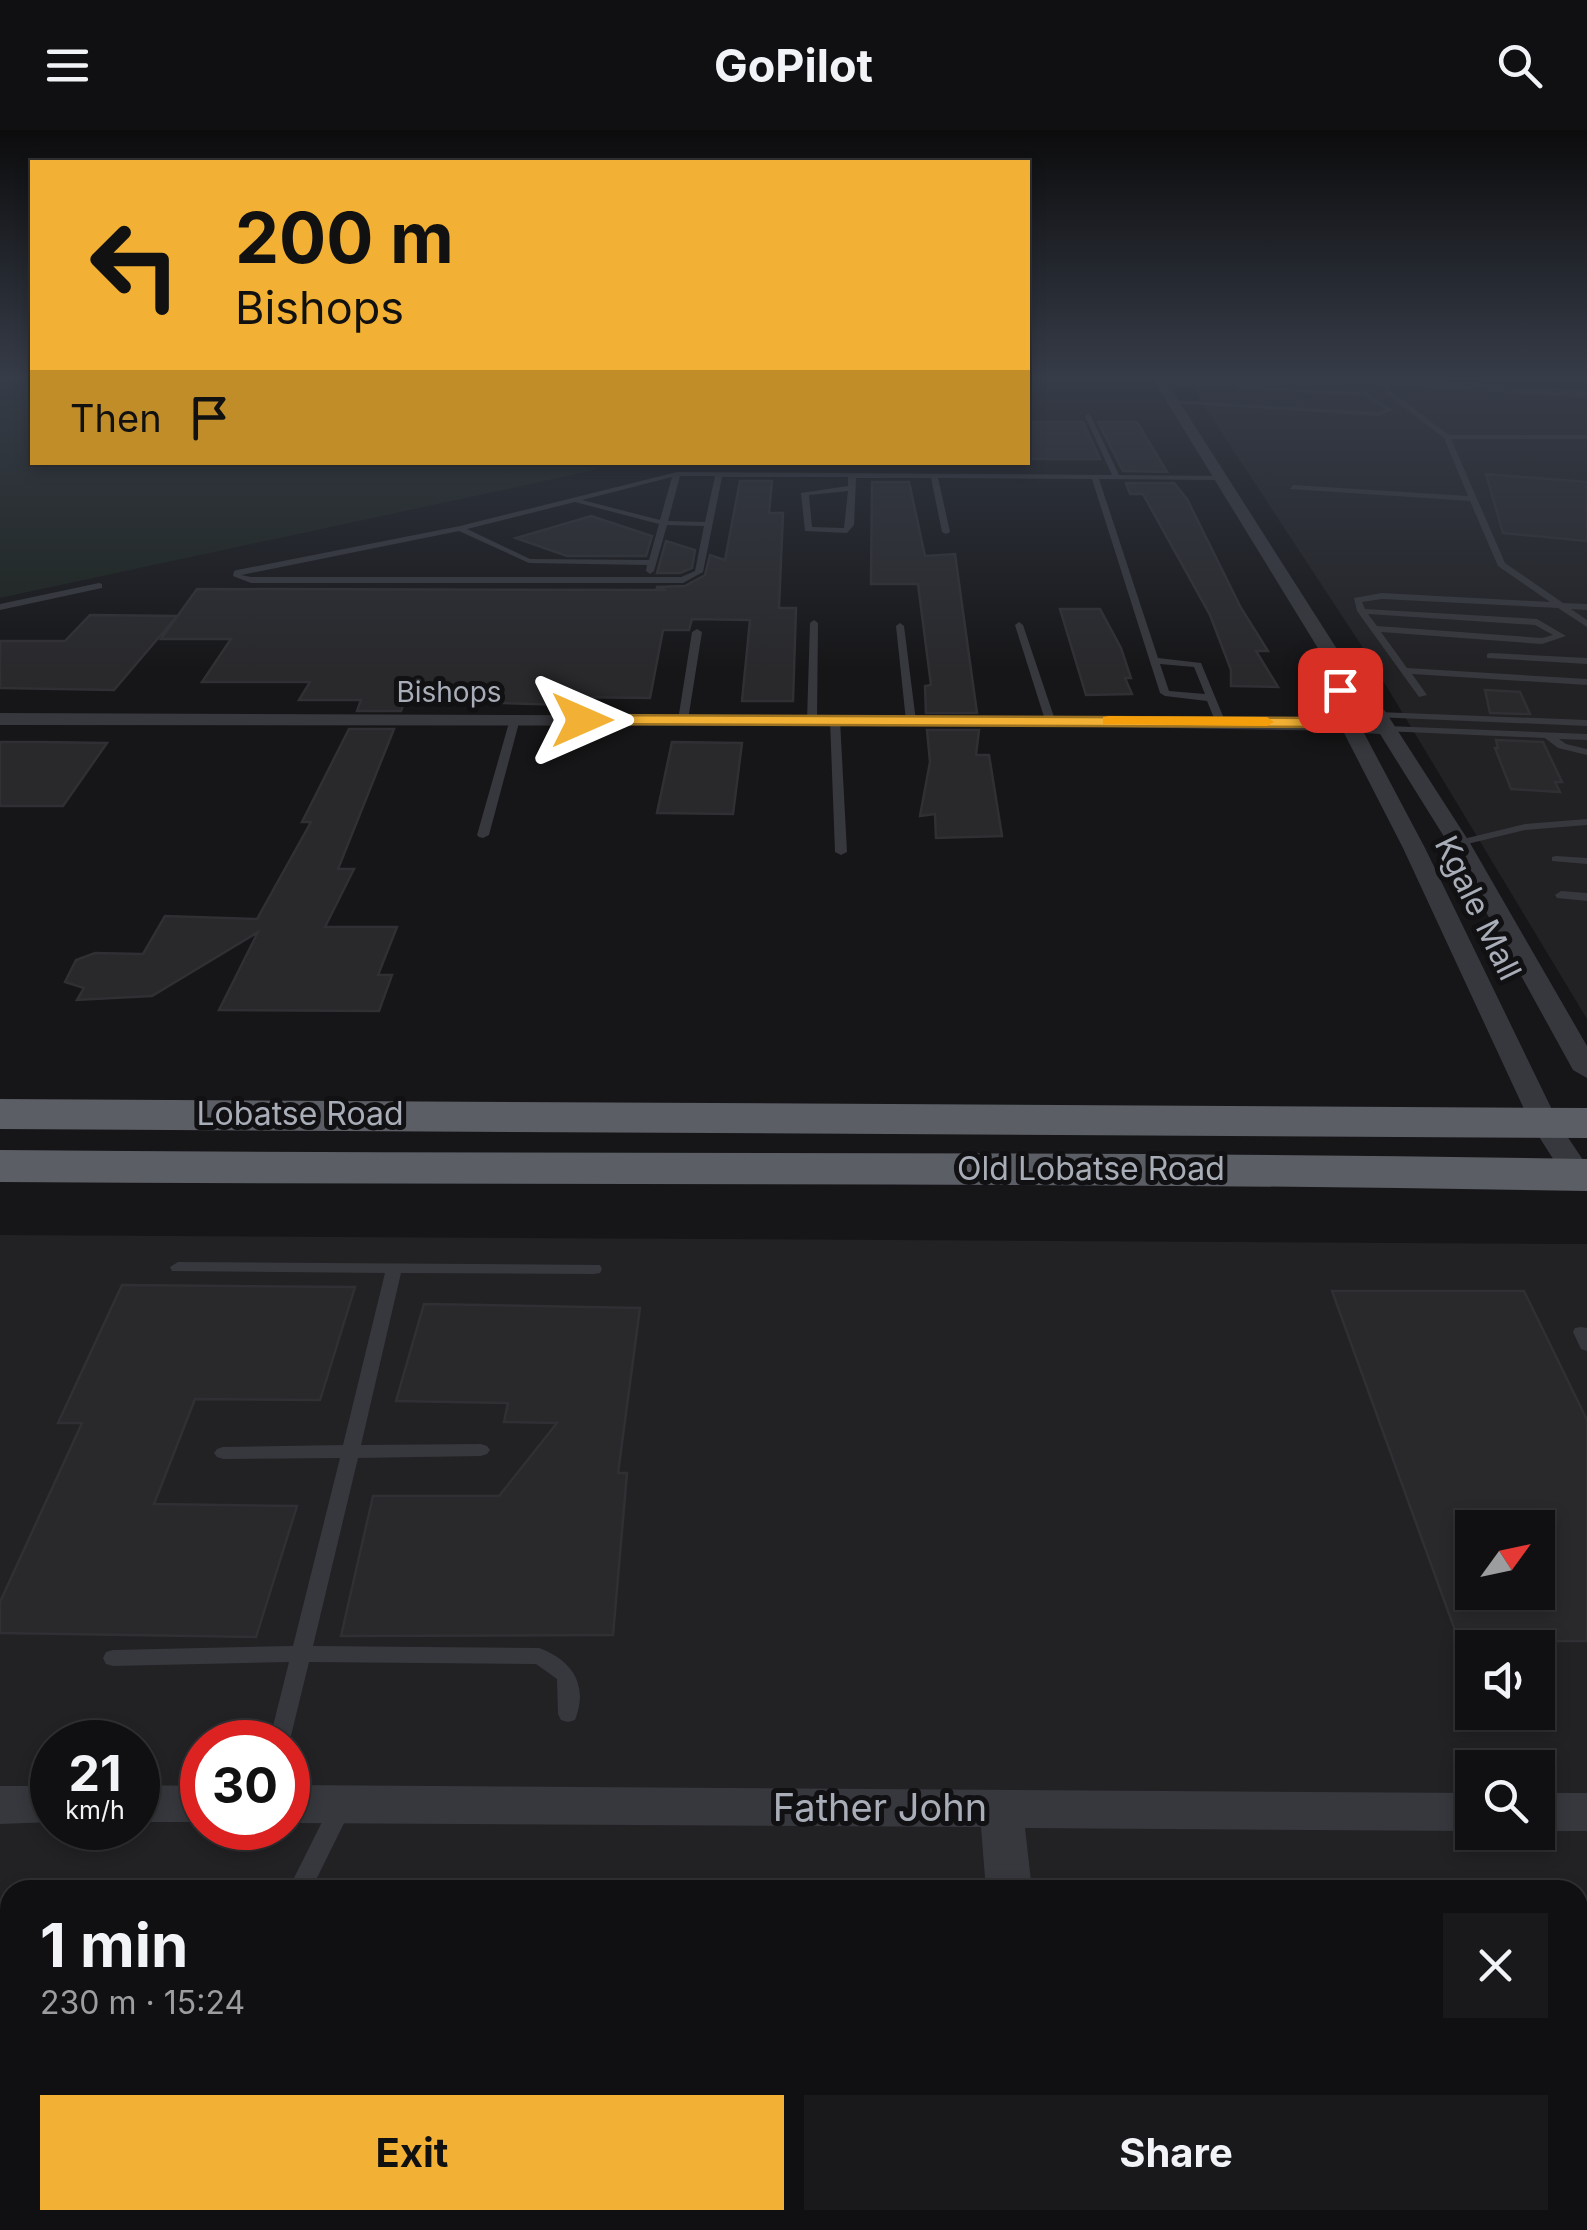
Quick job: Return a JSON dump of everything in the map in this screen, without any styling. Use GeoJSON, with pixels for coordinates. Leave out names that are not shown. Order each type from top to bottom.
{"type":"FeatureCollection","features":[{"type":"Feature","properties":{"kind":"highway","name":"Lobatse Road"},"geometry":{"type":"LineString","coordinates":[[0,1114],[600,1115]]}},
{"type":"Feature","properties":{"kind":"highway","name":"Old Lobatse Road"},"geometry":{"type":"LineString","coordinates":[[600,1115],[1566,1123]]}},
{"type":"Feature","properties":{"kind":"highway","name":"Lobatse Road"},"geometry":{"type":"LineString","coordinates":[[0,1166],[596,1171]]}},
{"type":"Feature","properties":{"kind":"highway","name":"Old Lobatse Road"},"geometry":{"type":"LineString","coordinates":[[596,1171],[1258,1169],[1582,1175]]}},
{"type":"Feature","properties":{"kind":"street","name":"Kgale Mall"},"geometry":{"type":"LineString","coordinates":[[1221,474],[1336,663],[1383,722],[1459,843],[1587,1070]]}},
{"type":"Feature","properties":{"kind":"street","name":"Kgale Mall"},"geometry":{"type":"LineString","coordinates":[[1336,663],[1347,722],[1566,1123],[1582,1175]]}},
{"type":"Feature","properties":{"kind":"street","name":"Bishops"},"geometry":{"type":"LineString","coordinates":[[0,719],[1383,722]]}},
{"type":"Feature","properties":{"kind":"street"},"geometry":{"type":"LineString","coordinates":[[0,1805],[30,1804]]}},
{"type":"Feature","properties":{"kind":"street","name":"Father John"},"geometry":{"type":"LineString","coordinates":[[310,1804],[1455,1812]]}},
{"type":"Feature","properties":{"kind":"street"},"geometry":{"type":"LineString","coordinates":[[1001,1809],[1008,1880]]}},
{"type":"Feature","properties":{"kind":"street"},"geometry":{"type":"LineString","coordinates":[[1555,1812],[1587,1812]]}},
{"type":"Feature","properties":{"kind":"lane"},"geometry":{"type":"LineString","coordinates":[[719,474],[695,577],[647,582],[521,582],[237,574],[460,528],[677,474],[719,474],[904,477],[1224,478]]}},
{"type":"Feature","properties":{"kind":"lane"},"geometry":{"type":"LineString","coordinates":[[647,582],[677,474]]}},
{"type":"Feature","properties":{"kind":"lane"},"geometry":{"type":"LineString","coordinates":[[1115,474],[1117,478]]}},
{"type":"Feature","properties":{"kind":"lane"},"geometry":{"type":"LineString","coordinates":[[1463,474],[1501,564],[1587,624]]}},
{"type":"Feature","properties":{"kind":"lane"},"geometry":{"type":"LineString","coordinates":[[851,488],[805,493],[808,529],[846,530],[851,488],[852,476]]}},
{"type":"Feature","properties":{"kind":"lane"},"geometry":{"type":"LineString","coordinates":[[934,477],[946,532]]}},
{"type":"Feature","properties":{"kind":"lane"},"geometry":{"type":"LineString","coordinates":[[1096,478],[1165,693],[1211,698]]}},
{"type":"Feature","properties":{"kind":"lane"},"geometry":{"type":"LineString","coordinates":[[1293,488],[1473,499]]}},
{"type":"Feature","properties":{"kind":"lane"},"geometry":{"type":"LineString","coordinates":[[574,500],[663,523],[709,524]]}},
{"type":"Feature","properties":{"kind":"lane"},"geometry":{"type":"LineString","coordinates":[[460,528],[530,562],[652,563]]}},
{"type":"Feature","properties":{"kind":"lane"},"geometry":{"type":"LineString","coordinates":[[521,582],[530,562]]}},
{"type":"Feature","properties":{"kind":"lane"},"geometry":{"type":"LineString","coordinates":[[0,607],[99,586]]}},
{"type":"Feature","properties":{"kind":"lane"},"geometry":{"type":"LineString","coordinates":[[1422,695],[1356,600],[1382,596],[1587,607]]}},
{"type":"Feature","properties":{"kind":"lane"},"geometry":{"type":"LineString","coordinates":[[1361,611],[1537,622],[1550,626],[1587,658]]}},
{"type":"Feature","properties":{"kind":"lane"},"geometry":{"type":"LineString","coordinates":[[812,720],[814,623]]}},
{"type":"Feature","properties":{"kind":"lane"},"geometry":{"type":"LineString","coordinates":[[1019,625],[1050,720]]}},
{"type":"Feature","properties":{"kind":"lane"},"geometry":{"type":"LineString","coordinates":[[900,626],[911,721]]}},
{"type":"Feature","properties":{"kind":"lane"},"geometry":{"type":"LineString","coordinates":[[1374,629],[1542,641],[1561,638]]}},
{"type":"Feature","properties":{"kind":"lane"},"geometry":{"type":"LineString","coordinates":[[684,720],[697,632]]}},
{"type":"Feature","properties":{"kind":"lane"},"geometry":{"type":"LineString","coordinates":[[1490,656],[1587,658]]}},
{"type":"Feature","properties":{"kind":"lane"},"geometry":{"type":"LineString","coordinates":[[1154,660],[1198,665],[1220,722]]}},
{"type":"Feature","properties":{"kind":"lane"},"geometry":{"type":"LineString","coordinates":[[1407,671],[1587,682]]}},
{"type":"Feature","properties":{"kind":"lane"},"geometry":{"type":"LineString","coordinates":[[483,835],[515,720]]}},
{"type":"Feature","properties":{"kind":"lane"},"geometry":{"type":"LineString","coordinates":[[834,720],[841,852]]}},
{"type":"Feature","properties":{"kind":"lane"},"geometry":{"type":"LineString","coordinates":[[1383,722],[1587,723]]}},
{"type":"Feature","properties":{"kind":"lane"},"geometry":{"type":"LineString","coordinates":[[1383,722],[1587,737]]}},
{"type":"Feature","properties":{"kind":"lane"},"geometry":{"type":"LineString","coordinates":[[1545,734],[1562,746],[1587,752]]}},
{"type":"Feature","properties":{"kind":"lane"},"geometry":{"type":"LineString","coordinates":[[1459,843],[1525,827],[1587,822]]}},
{"type":"Feature","properties":{"kind":"lane"},"geometry":{"type":"LineString","coordinates":[[1556,859],[1587,862]]}},
{"type":"Feature","properties":{"kind":"lane"},"geometry":{"type":"LineString","coordinates":[[1560,895],[1587,896]]}},
{"type":"Feature","properties":{"kind":"lane"},"geometry":{"type":"LineString","coordinates":[[178,1267],[594,1269]]}},
{"type":"Feature","properties":{"kind":"lane"},"geometry":{"type":"LineString","coordinates":[[286,1720],[394,1270]]}},
{"type":"Feature","properties":{"kind":"lane"},"geometry":{"type":"LineString","coordinates":[[223,1453],[481,1450]]}},
{"type":"Feature","properties":{"kind":"lane"},"geometry":{"type":"LineString","coordinates":[[113,1658],[302,1654],[540,1656],[562,1667],[570,1682],[568,1714]]}},
{"type":"Feature","properties":{"kind":"lane"},"geometry":{"type":"LineString","coordinates":[[304,1880],[342,1804]]}},
{"type":"Feature","properties":{"kind":"shaded area"},"geometry":{"type":"Polygon","coordinates":[[[0,474],[577,474],[0,598],[0,474]]]}},
{"type":"Feature","properties":{"kind":"shaded area"},"geometry":{"type":"Polygon","coordinates":[[[1249,474],[1587,474],[1587,1019],[1367,654],[1249,474]]]}},
{"type":"Feature","properties":{"kind":"shaded area"},"geometry":{"type":"Polygon","coordinates":[[[0,1235],[1587,1244],[1587,1880],[0,1880],[0,1235]]]}},
{"type":"Feature","properties":{"kind":"building"},"geometry":{"type":"Polygon","coordinates":[[[1486,474],[1587,482],[1587,541],[1503,533],[1486,474]]]}},
{"type":"Feature","properties":{"kind":"building"},"geometry":{"type":"Polygon","coordinates":[[[740,481],[772,481],[769,513],[783,513],[779,608],[796,608],[793,701],[742,701],[750,620],[692,619],[689,630],[663,630],[650,698],[565,697],[563,705],[405,700],[401,711],[357,711],[361,700],[299,700],[310,682],[202,682],[231,639],[161,639],[197,589],[666,590],[656,587],[685,586],[705,575],[710,555],[725,560],[740,481]]]}},
{"type":"Feature","properties":{"kind":"building"},"geometry":{"type":"Polygon","coordinates":[[[872,482],[909,482],[925,556],[955,554],[977,713],[926,713],[925,686],[931,685],[918,584],[871,584],[872,482]]]}},
{"type":"Feature","properties":{"kind":"building"},"geometry":{"type":"Polygon","coordinates":[[[1126,483],[1174,483],[1187,499],[1241,608],[1268,651],[1256,651],[1278,687],[1231,686],[1231,670],[1210,615],[1143,494],[1130,494],[1126,483]]]}},
{"type":"Feature","properties":{"kind":"building"},"geometry":{"type":"Polygon","coordinates":[[[591,516],[652,536],[646,556],[567,556],[516,538],[591,516]]]}},
{"type":"Feature","properties":{"kind":"building"},"geometry":{"type":"Polygon","coordinates":[[[666,541],[695,550],[692,568],[680,573],[657,573],[666,541]]]}},
{"type":"Feature","properties":{"kind":"building"},"geometry":{"type":"Polygon","coordinates":[[[1060,609],[1100,609],[1121,648],[1131,678],[1125,678],[1132,694],[1086,695],[1060,609]]]}},
{"type":"Feature","properties":{"kind":"building"},"geometry":{"type":"Polygon","coordinates":[[[90,615],[177,616],[114,690],[0,688],[0,641],[65,641],[90,615]]]}},
{"type":"Feature","properties":{"kind":"building"},"geometry":{"type":"Polygon","coordinates":[[[1485,690],[1520,692],[1530,714],[1490,713],[1485,690]]]}},
{"type":"Feature","properties":{"kind":"building"},"geometry":{"type":"Polygon","coordinates":[[[349,729],[394,729],[338,869],[354,869],[325,927],[397,927],[378,975],[392,975],[379,1011],[219,1010],[258,932],[152,996],[77,1000],[84,988],[65,982],[76,960],[95,953],[143,954],[165,916],[257,919],[311,822],[302,822],[349,729]]]}},
{"type":"Feature","properties":{"kind":"building"},"geometry":{"type":"Polygon","coordinates":[[[927,730],[979,730],[976,755],[989,755],[1002,836],[936,838],[935,814],[920,816],[930,762],[927,730]]]}},
{"type":"Feature","properties":{"kind":"building"},"geometry":{"type":"Polygon","coordinates":[[[1496,740],[1543,742],[1562,782],[1555,782],[1560,792],[1511,789],[1495,748],[1496,740]]]}},
{"type":"Feature","properties":{"kind":"building"},"geometry":{"type":"Polygon","coordinates":[[[0,742],[107,743],[63,806],[0,806],[0,742]]]}},
{"type":"Feature","properties":{"kind":"building"},"geometry":{"type":"Polygon","coordinates":[[[672,742],[742,743],[733,814],[657,813],[672,742]]]}},
{"type":"Feature","properties":{"kind":"building"},"geometry":{"type":"Polygon","coordinates":[[[122,1285],[355,1287],[320,1400],[195,1399],[154,1504],[297,1506],[256,1637],[0,1633],[0,1602],[82,1423],[58,1423],[122,1285]]]}},
{"type":"Feature","properties":{"kind":"building"},"geometry":{"type":"Polygon","coordinates":[[[1332,1291],[1524,1291],[1587,1420],[1587,1641],[1555,1641],[1555,1630],[1455,1630],[1332,1291]]]}},
{"type":"Feature","properties":{"kind":"building"},"geometry":{"type":"Polygon","coordinates":[[[424,1304],[640,1308],[618,1473],[627,1473],[613,1635],[341,1636],[373,1496],[499,1496],[557,1423],[504,1422],[508,1403],[396,1401],[424,1304]]]}},
{"type":"Feature","properties":{"kind":"slow traffic"},"geometry":{"type":"LineString","coordinates":[[1109,720],[1267,722]]}},
{"type":"Feature","properties":{"kind":"route"},"geometry":{"type":"LineString","coordinates":[[582,720],[1318,722],[1345,716],[1340,690]]}}]}
